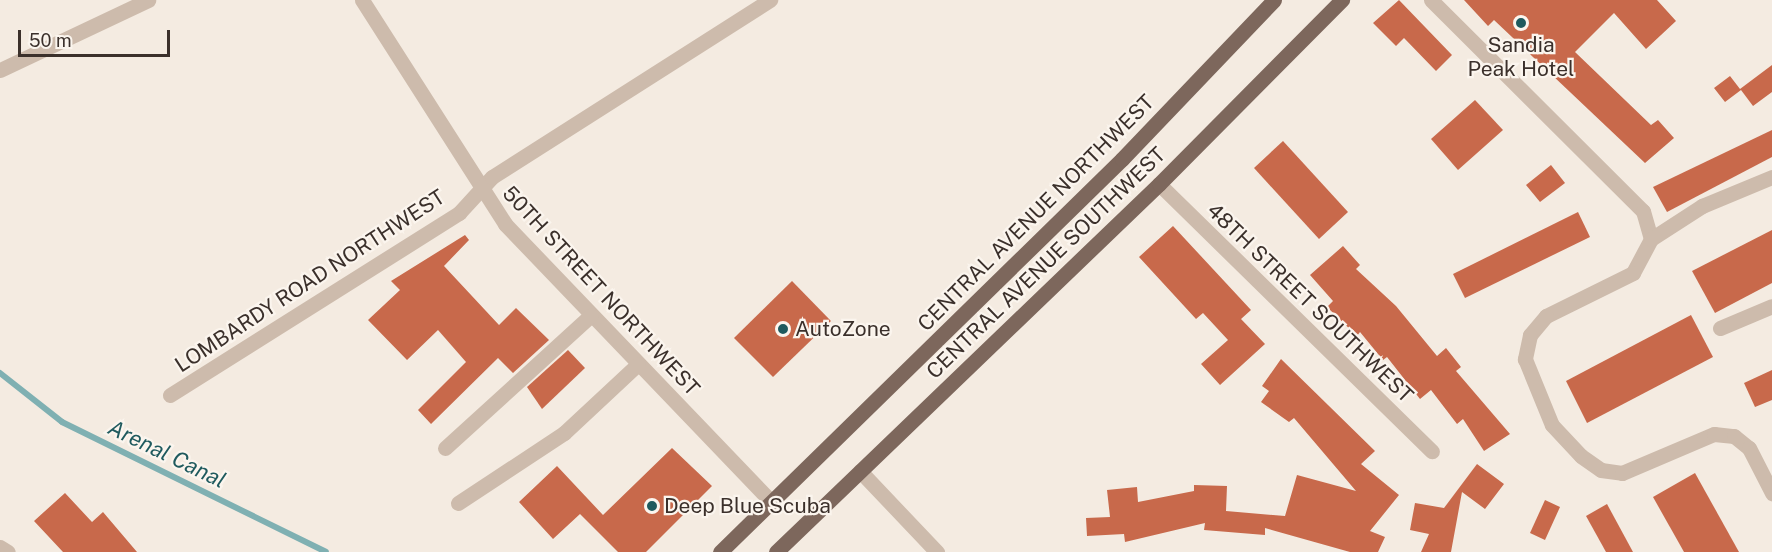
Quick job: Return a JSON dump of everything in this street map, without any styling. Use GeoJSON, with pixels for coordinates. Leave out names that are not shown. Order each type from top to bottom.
{"type":"FeatureCollection","features":[{"type":"Feature","properties":{"kind":"main road","name":"CENTRAL AVENUE NORTHWEST"},"geometry":{"type":"LineString","coordinates":[[720,552],[1122,159],[1274,0]]}},
{"type":"Feature","properties":{"kind":"main road","name":"CENTRAL AVENUE SOUTHWEST"},"geometry":{"type":"LineString","coordinates":[[776,552],[1159,184],[1342,0]]}},
{"type":"Feature","properties":{"kind":"street"},"geometry":{"type":"LineString","coordinates":[[0,70],[148,0]]}},
{"type":"Feature","properties":{"kind":"street","name":"50TH STREET NORTHWEST"},"geometry":{"type":"LineString","coordinates":[[362,0],[479,189],[505,224],[772,502]]}},
{"type":"Feature","properties":{"kind":"street","name":"LOMBARDY ROAD NORTHWEST"},"geometry":{"type":"LineString","coordinates":[[170,395],[459,213],[479,189],[770,0]]}},
{"type":"Feature","properties":{"kind":"street"},"geometry":{"type":"LineString","coordinates":[[1431,0],[1636,204],[1651,239]]}},
{"type":"Feature","properties":{"kind":"street"},"geometry":{"type":"LineString","coordinates":[[1772,177],[1702,206],[1651,239],[1633,273],[1546,316],[1530,335],[1525,359],[1552,425],[1581,456],[1601,470],[1622,473],[1714,434],[1734,436],[1749,448],[1772,493]]}},
{"type":"Feature","properties":{"kind":"street","name":"48TH STREET SOUTHWEST"},"geometry":{"type":"LineString","coordinates":[[1159,184],[1432,451]]}},
{"type":"Feature","properties":{"kind":"street"},"geometry":{"type":"LineString","coordinates":[[1720,328],[1772,306]]}},
{"type":"Feature","properties":{"kind":"street"},"geometry":{"type":"LineString","coordinates":[[445,448],[591,315]]}},
{"type":"Feature","properties":{"kind":"street"},"geometry":{"type":"LineString","coordinates":[[458,503],[564,433],[638,364]]}},
{"type":"Feature","properties":{"kind":"street"},"geometry":{"type":"LineString","coordinates":[[860,471],[937,552]]}},
{"type":"Feature","properties":{"kind":"street"},"geometry":{"type":"LineString","coordinates":[[0,547],[8,552]]}},
{"type":"Feature","properties":{"kind":"building"},"geometry":{"type":"Polygon","coordinates":[[[1399,0],[1452,55],[1436,71],[1404,38],[1396,46],[1373,23],[1399,0]]]}},
{"type":"Feature","properties":{"kind":"building"},"geometry":{"type":"Polygon","coordinates":[[[1464,0],[1657,0],[1676,21],[1646,49],[1614,13],[1575,52],[1651,125],[1658,120],[1674,138],[1645,163],[1494,20],[1488,26],[1464,0]]]}},
{"type":"Feature","properties":{"kind":"building"},"geometry":{"type":"Polygon","coordinates":[[[1772,65],[1772,92],[1753,106],[1741,90],[1725,102],[1714,88],[1730,76],[1740,89],[1772,65]]]}},
{"type":"Feature","properties":{"kind":"building"},"geometry":{"type":"Polygon","coordinates":[[[1475,100],[1503,130],[1458,170],[1431,139],[1475,100]]]}},
{"type":"Feature","properties":{"kind":"building"},"geometry":{"type":"Polygon","coordinates":[[[1772,130],[1772,157],[1667,212],[1653,187],[1772,130]]]}},
{"type":"Feature","properties":{"kind":"building"},"geometry":{"type":"Polygon","coordinates":[[[1283,141],[1348,212],[1319,239],[1254,168],[1283,141]]]}},
{"type":"Feature","properties":{"kind":"building"},"geometry":{"type":"Polygon","coordinates":[[[1551,165],[1565,183],[1540,202],[1526,185],[1551,165]]]}},
{"type":"Feature","properties":{"kind":"building"},"geometry":{"type":"Polygon","coordinates":[[[1578,212],[1590,237],[1465,298],[1453,274],[1578,212]]]}},
{"type":"Feature","properties":{"kind":"building"},"geometry":{"type":"Polygon","coordinates":[[[1173,226],[1251,310],[1241,319],[1265,344],[1220,385],[1201,364],[1228,340],[1203,313],[1196,319],[1139,257],[1173,226]]]}},
{"type":"Feature","properties":{"kind":"building"},"geometry":{"type":"Polygon","coordinates":[[[1772,230],[1772,283],[1715,313],[1692,271],[1772,230]]]}},
{"type":"Feature","properties":{"kind":"building"},"geometry":{"type":"Polygon","coordinates":[[[465,235],[469,240],[444,266],[499,325],[516,308],[549,340],[513,373],[498,358],[431,424],[418,410],[466,362],[438,330],[407,360],[368,320],[400,290],[391,281],[465,235]]]}},
{"type":"Feature","properties":{"kind":"building"},"geometry":{"type":"Polygon","coordinates":[[[1343,246],[1360,265],[1356,269],[1396,306],[1437,356],[1446,348],[1461,367],[1456,371],[1510,434],[1484,451],[1463,419],[1457,424],[1431,390],[1420,399],[1387,357],[1383,360],[1360,332],[1357,336],[1327,307],[1333,301],[1310,275],[1343,246]]]}},
{"type":"Feature","properties":{"kind":"building","name":"AutoZone"},"geometry":{"type":"Polygon","coordinates":[[[792,281],[831,321],[773,377],[734,338],[792,281]]]}},
{"type":"Feature","properties":{"kind":"building"},"geometry":{"type":"Polygon","coordinates":[[[1691,315],[1713,357],[1587,423],[1566,381],[1691,315]]]}},
{"type":"Feature","properties":{"kind":"building"},"geometry":{"type":"Polygon","coordinates":[[[568,350],[585,368],[542,409],[527,387],[568,350]]]}},
{"type":"Feature","properties":{"kind":"building"},"geometry":{"type":"Polygon","coordinates":[[[1281,359],[1375,451],[1361,464],[1399,495],[1370,531],[1385,537],[1378,552],[1350,552],[1265,528],[1265,535],[1204,530],[1205,523],[1125,542],[1124,534],[1087,536],[1086,518],[1110,517],[1107,490],[1137,487],[1138,502],[1194,491],[1194,485],[1227,486],[1226,511],[1285,516],[1297,475],[1356,491],[1294,418],[1289,422],[1261,402],[1269,391],[1262,386],[1281,359]]]}},
{"type":"Feature","properties":{"kind":"building"},"geometry":{"type":"Polygon","coordinates":[[[1772,370],[1772,400],[1755,407],[1744,383],[1772,370]]]}},
{"type":"Feature","properties":{"kind":"building","name":"Deep Blue Scuba"},"geometry":{"type":"Polygon","coordinates":[[[672,448],[712,486],[646,552],[618,552],[580,514],[553,539],[519,502],[557,466],[603,515],[672,448]]]}},
{"type":"Feature","properties":{"kind":"building"},"geometry":{"type":"Polygon","coordinates":[[[1477,464],[1504,484],[1485,509],[1462,492],[1451,552],[1421,552],[1429,534],[1410,530],[1415,503],[1444,508],[1477,464]]]}},
{"type":"Feature","properties":{"kind":"building"},"geometry":{"type":"Polygon","coordinates":[[[1695,473],[1739,552],[1684,552],[1653,497],[1695,473]]]}},
{"type":"Feature","properties":{"kind":"building"},"geometry":{"type":"Polygon","coordinates":[[[65,493],[92,522],[103,512],[137,552],[63,552],[34,521],[65,493]]]}},
{"type":"Feature","properties":{"kind":"building"},"geometry":{"type":"Polygon","coordinates":[[[1545,500],[1560,507],[1545,540],[1530,533],[1545,500]]]}},
{"type":"Feature","properties":{"kind":"building"},"geometry":{"type":"Polygon","coordinates":[[[1607,504],[1633,552],[1606,552],[1586,516],[1607,504]]]}},
{"type":"Feature","properties":{"kind":"waterway","name":"Arenal Canal"},"geometry":{"type":"LineString","coordinates":[[0,373],[62,422],[326,552]]}},
{"type":"Feature","properties":{"kind":"place","name":"Sandia Peak Hotel"},"geometry":{"type":"Point","coordinates":[1521,23]}},
{"type":"Feature","properties":{"kind":"place","name":"AutoZone"},"geometry":{"type":"Point","coordinates":[783,329]}},
{"type":"Feature","properties":{"kind":"place","name":"Deep Blue Scuba"},"geometry":{"type":"Point","coordinates":[652,506]}}]}
